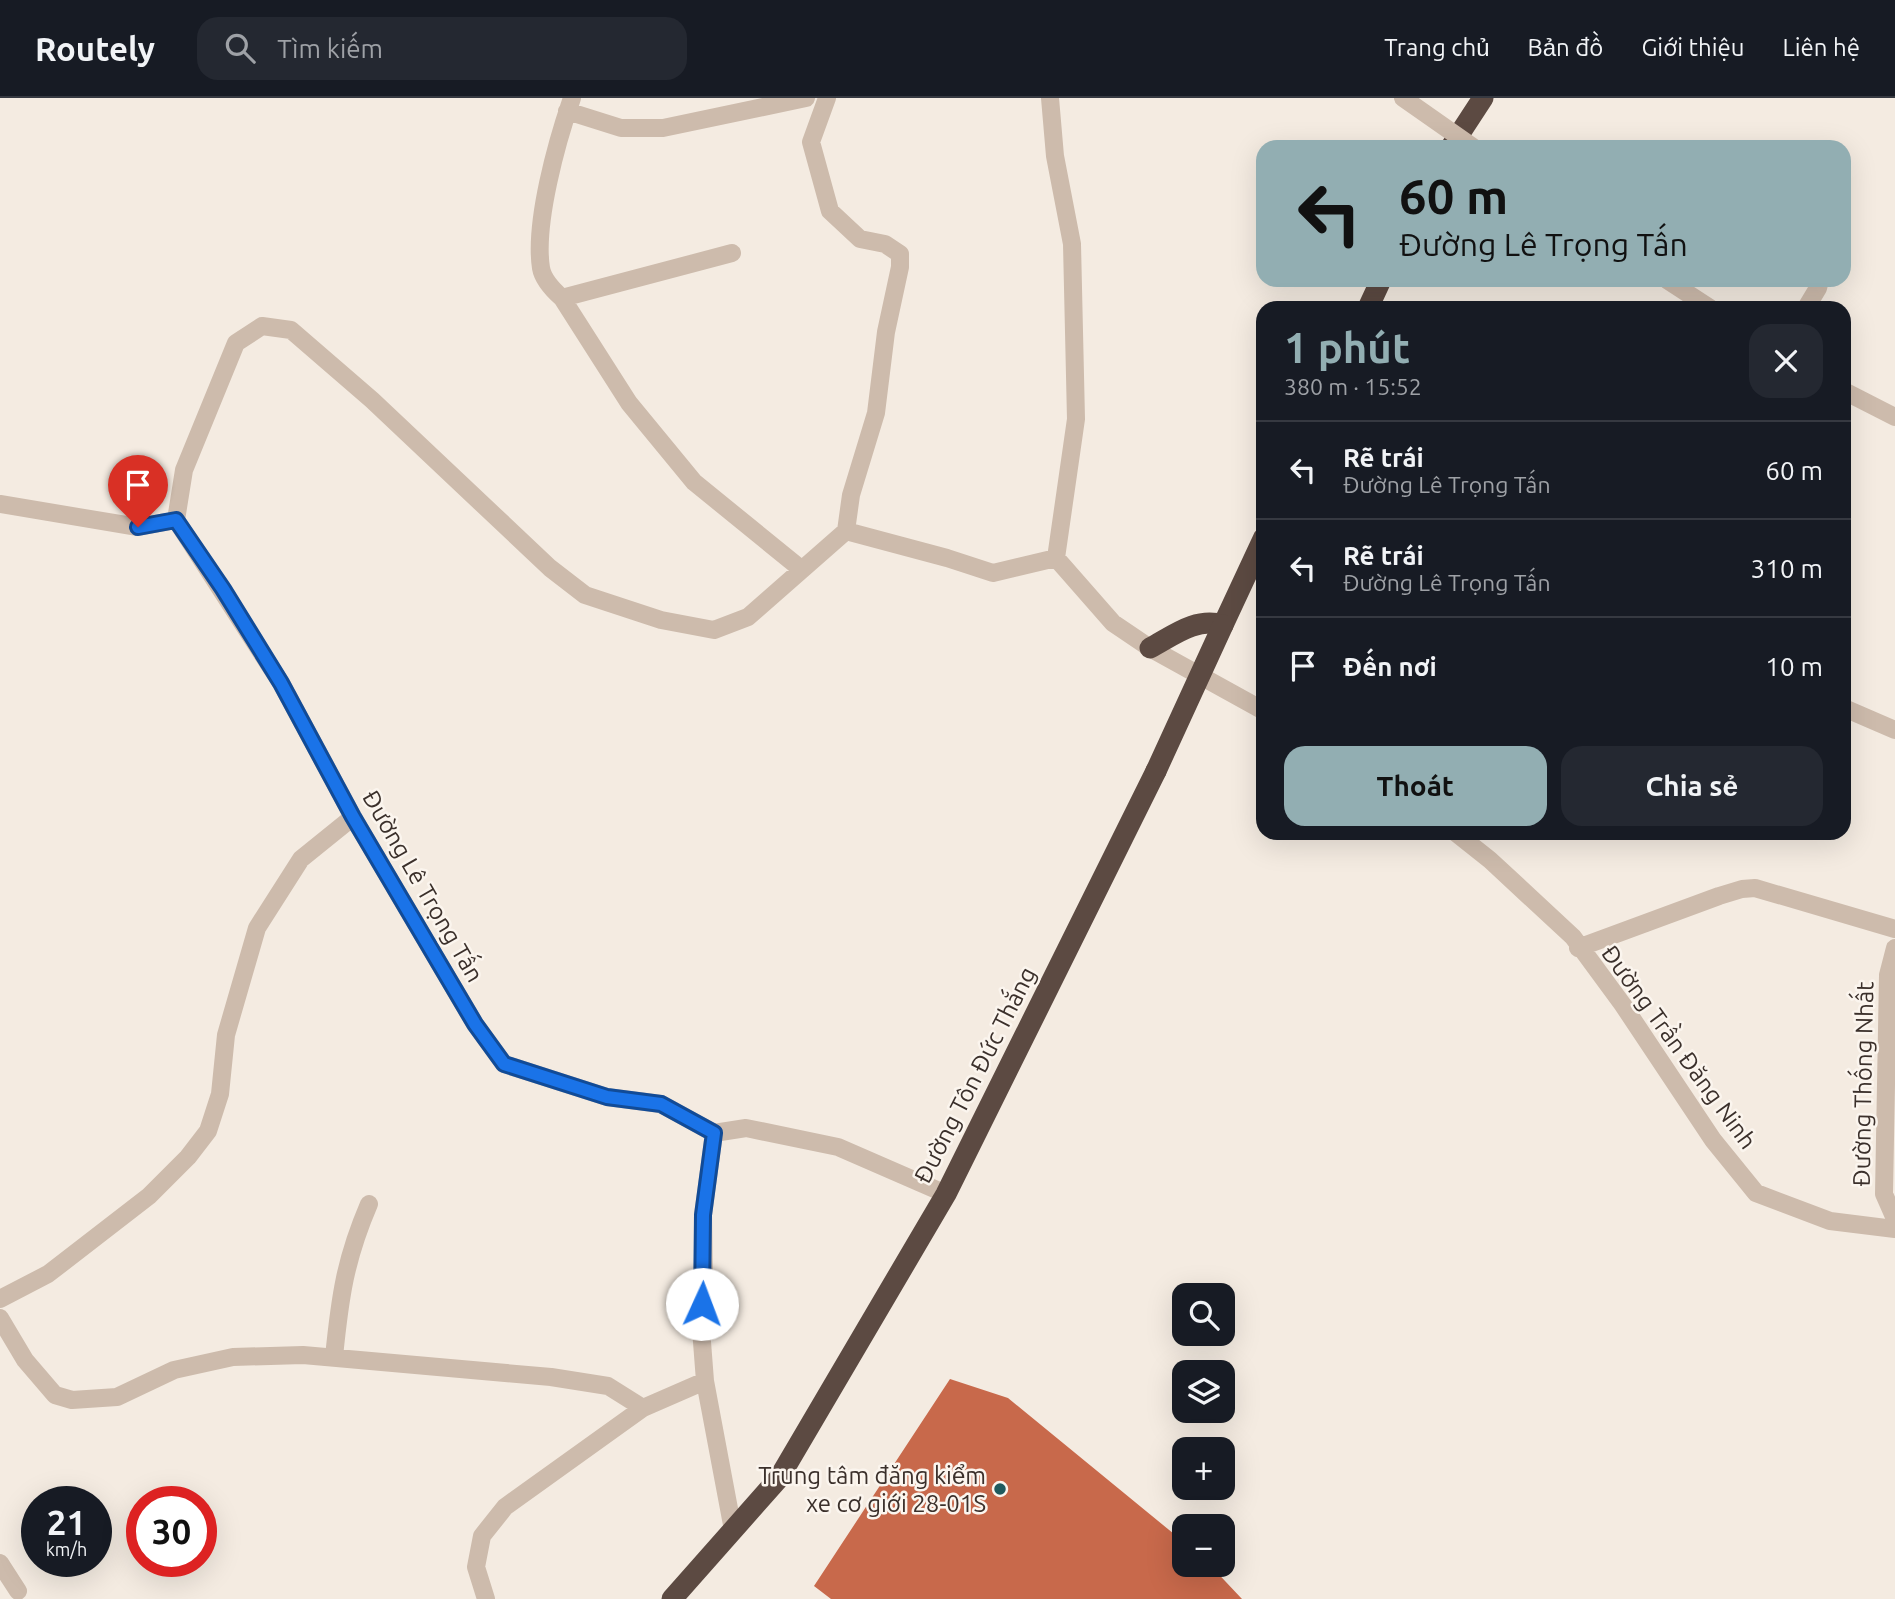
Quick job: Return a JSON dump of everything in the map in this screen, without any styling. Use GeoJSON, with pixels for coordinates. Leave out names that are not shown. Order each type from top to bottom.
{"type":"FeatureCollection","features":[{"type":"Feature","properties":{"kind":"highway"},"geometry":{"type":"LineString","coordinates":[[1456,140],[1483,98]]}},
{"type":"Feature","properties":{"kind":"highway","name":"Đường Tôn Đức Thắng"},"geometry":{"type":"LineString","coordinates":[[672,1599],[779,1478],[946,1194],[1156,771],[1256,554]]}},
{"type":"Feature","properties":{"kind":"highway"},"geometry":{"type":"LineString","coordinates":[[1150,648],[1192,626],[1209,621],[1223,625]]}},
{"type":"Feature","properties":{"kind":"street"},"geometry":{"type":"LineString","coordinates":[[801,569],[694,482],[629,403],[562,298],[549,286],[541,269],[549,181],[570,105],[621,128],[663,128],[806,98]]}},
{"type":"Feature","properties":{"kind":"street"},"geometry":{"type":"LineString","coordinates":[[0,504],[138,527],[176,520],[184,470],[236,343],[262,327],[290,330],[372,400],[550,568],[584,595],[660,620],[714,630],[748,617],[846,531],[851,495],[876,413],[886,332],[900,267],[900,254],[884,244],[860,239],[830,211],[811,142],[827,98]]}},
{"type":"Feature","properties":{"kind":"street"},"geometry":{"type":"LineString","coordinates":[[1050,98],[1055,156],[1072,244],[1076,418],[1056,558],[1113,623],[1150,648],[1256,707]]}},
{"type":"Feature","properties":{"kind":"street"},"geometry":{"type":"LineString","coordinates":[[1403,98],[1463,140]]}},
{"type":"Feature","properties":{"kind":"street"},"geometry":{"type":"LineString","coordinates":[[562,298],[732,253]]}},
{"type":"Feature","properties":{"kind":"street"},"geometry":{"type":"LineString","coordinates":[[1678,287],[1699,301]]}},
{"type":"Feature","properties":{"kind":"street"},"geometry":{"type":"LineString","coordinates":[[1851,395],[1895,417]]}},
{"type":"Feature","properties":{"kind":"street","name":"Đường Lê Trọng Tấn"},"geometry":{"type":"LineString","coordinates":[[176,520],[223,589],[281,683],[353,817],[475,1024],[504,1064],[607,1097],[661,1104],[714,1133]]}},
{"type":"Feature","properties":{"kind":"street"},"geometry":{"type":"LineString","coordinates":[[846,531],[993,573],[1056,558]]}},
{"type":"Feature","properties":{"kind":"street"},"geometry":{"type":"LineString","coordinates":[[1851,711],[1895,730]]}},
{"type":"Feature","properties":{"kind":"street"},"geometry":{"type":"LineString","coordinates":[[0,1298],[48,1274],[149,1196],[188,1157],[208,1131],[220,1094],[226,1035],[257,928],[301,859],[353,817]]}},
{"type":"Feature","properties":{"kind":"street","name":"Đường Trần Đăng Ninh"},"geometry":{"type":"LineString","coordinates":[[1465,840],[1573,937],[1578,948],[1623,1005],[1713,1140],[1756,1193],[1830,1221],[1895,1229]]}},
{"type":"Feature","properties":{"kind":"street"},"geometry":{"type":"LineString","coordinates":[[1578,948],[1742,889],[1771,892],[1895,929]]}},
{"type":"Feature","properties":{"kind":"street","name":"Đường Thống Nhất"},"geometry":{"type":"LineString","coordinates":[[1895,948],[1888,975],[1884,1194],[1895,1219]]}},
{"type":"Feature","properties":{"kind":"street"},"geometry":{"type":"LineString","coordinates":[[733,1530],[705,1381],[701,1329],[704,1278],[703,1215],[714,1133],[746,1128],[838,1147],[946,1194]]}},
{"type":"Feature","properties":{"kind":"street"},"geometry":{"type":"LineString","coordinates":[[334,1357],[340,1291],[352,1243],[369,1204]]}},
{"type":"Feature","properties":{"kind":"street"},"geometry":{"type":"LineString","coordinates":[[0,1318],[25,1360],[55,1395],[72,1400],[117,1397],[174,1370],[233,1357],[303,1355],[551,1377],[608,1386],[643,1408]]}},
{"type":"Feature","properties":{"kind":"street"},"geometry":{"type":"LineString","coordinates":[[486,1599],[475,1567],[482,1536],[505,1507],[643,1408],[705,1381]]}},
{"type":"Feature","properties":{"kind":"street"},"geometry":{"type":"LineString","coordinates":[[0,1563],[18,1591]]}},
{"type":"Feature","properties":{"kind":"building","name":"Trung tâm đăng kiểm xe cơ giới 28-01S"},"geometry":{"type":"Polygon","coordinates":[[[950,1379],[1008,1398],[1172,1532],[1172,1577],[1221,1577],[1242,1599],[831,1599],[814,1586],[950,1379]]]}},
{"type":"Feature","properties":{"kind":"place","name":"Trung tâm đăng kiểm xe cơ giới 28-01S"},"geometry":{"type":"Point","coordinates":[1000,1489]}},
{"type":"Feature","properties":{"kind":"route"},"geometry":{"type":"LineString","coordinates":[[138,527],[176,520],[223,589],[281,683],[353,817],[475,1024],[504,1064],[607,1097],[661,1104],[714,1133],[706,1175],[703,1215],[702,1304]]}}]}
